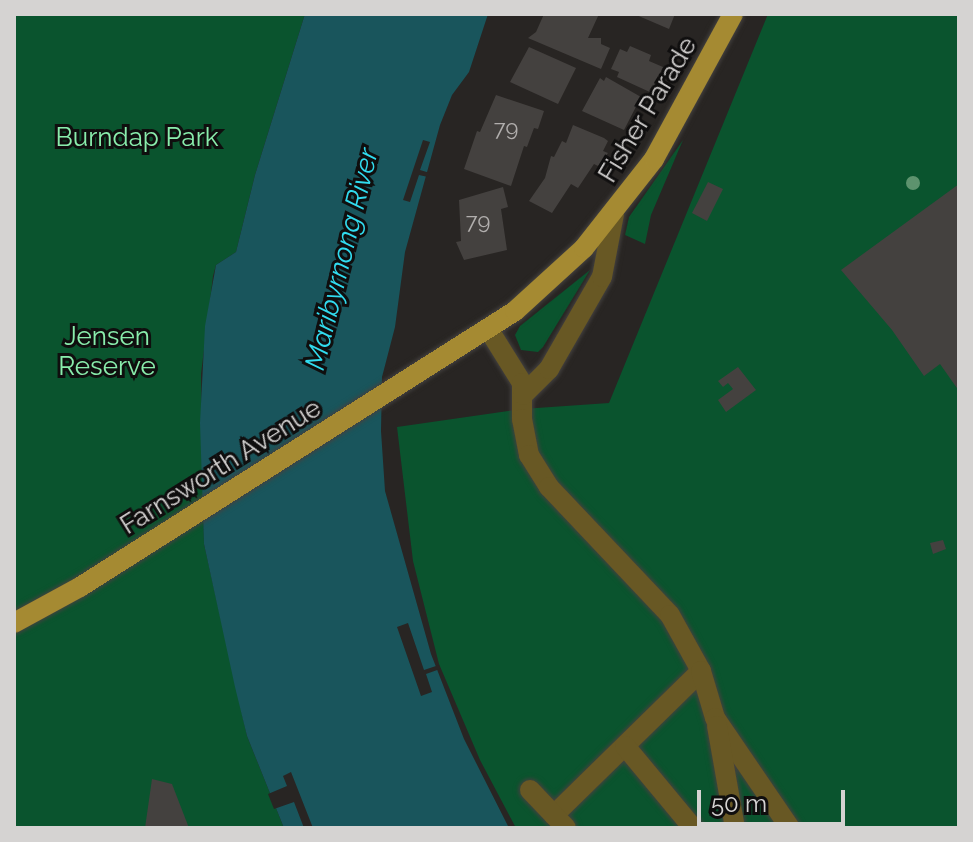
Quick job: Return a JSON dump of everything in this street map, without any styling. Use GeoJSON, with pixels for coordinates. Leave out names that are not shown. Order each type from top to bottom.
{"type":"FeatureCollection","features":[{"type":"Feature","properties":{"kind":"main road","name":"Fisher Parade"},"geometry":{"type":"LineString","coordinates":[[453,353],[489,330],[552,279],[614,214],[654,159],[685,108],[733,14]]}},
{"type":"Feature","properties":{"kind":"main road","name":"Farnsworth Avenue"},"geometry":{"type":"LineString","coordinates":[[14,623],[453,353]]}},
{"type":"Feature","properties":{"kind":"lane"},"geometry":{"type":"LineString","coordinates":[[523,395],[549,369],[602,277],[614,214]]}},
{"type":"Feature","properties":{"kind":"lane"},"geometry":{"type":"LineString","coordinates":[[489,330],[519,372],[523,395],[522,419],[529,455],[549,487],[670,615],[701,671],[715,718],[735,828]]}},
{"type":"Feature","properties":{"kind":"lane"},"geometry":{"type":"LineString","coordinates":[[530,790],[560,822],[625,746],[701,671]]}},
{"type":"Feature","properties":{"kind":"lane"},"geometry":{"type":"LineString","coordinates":[[715,718],[790,828]]}},
{"type":"Feature","properties":{"kind":"lane"},"geometry":{"type":"LineString","coordinates":[[625,746],[693,828]]}},
{"type":"Feature","properties":{"kind":"green space","name":"Burndap Park"},"geometry":{"type":"Polygon","coordinates":[[[14,14],[305,14],[255,175],[236,252],[216,265],[201,374],[204,544],[247,736],[284,828],[14,828],[14,14]]]}},
{"type":"Feature","properties":{"kind":"green space"},"geometry":{"type":"Polygon","coordinates":[[[768,14],[959,14],[959,828],[516,828],[480,760],[439,664],[413,561],[397,427],[522,409],[609,403],[768,14]]]}},
{"type":"Feature","properties":{"kind":"green space"},"geometry":{"type":"Polygon","coordinates":[[[683,140],[651,215],[645,244],[625,235],[629,217],[683,140]]]}},
{"type":"Feature","properties":{"kind":"green space"},"geometry":{"type":"Polygon","coordinates":[[[590,270],[543,347],[538,352],[521,350],[515,335],[520,326],[590,270]]]}},
{"type":"Feature","properties":{"kind":"water","name":"Maribyrnong River"},"geometry":{"type":"Polygon","coordinates":[[[305,14],[488,14],[469,72],[452,95],[440,125],[405,252],[395,327],[382,377],[381,431],[385,491],[431,654],[464,739],[509,828],[284,828],[247,736],[204,544],[200,423],[205,326],[216,265],[236,252],[255,175],[305,14]]]}},
{"type":"Feature","properties":{"kind":"pier"},"geometry":{"type":"Polygon","coordinates":[[[423,140],[430,142],[420,170],[430,173],[428,177],[419,175],[410,202],[403,200],[423,140]]]}},
{"type":"Feature","properties":{"kind":"pier"},"geometry":{"type":"Polygon","coordinates":[[[408,623],[424,670],[439,665],[440,669],[426,674],[432,692],[421,696],[397,627],[408,623]]]}},
{"type":"Feature","properties":{"kind":"pier"},"geometry":{"type":"Polygon","coordinates":[[[291,772],[313,828],[304,828],[294,802],[274,809],[268,794],[287,786],[283,776],[291,772]]]}},
{"type":"Feature","properties":{"kind":"building"},"geometry":{"type":"Polygon","coordinates":[[[544,14],[599,14],[588,38],[601,38],[601,44],[610,48],[601,69],[528,38],[536,32],[544,14]]]}},
{"type":"Feature","properties":{"kind":"building"},"geometry":{"type":"Polygon","coordinates":[[[634,14],[675,14],[669,29],[634,14]]]}},
{"type":"Feature","properties":{"kind":"building"},"geometry":{"type":"Polygon","coordinates":[[[630,46],[651,55],[649,61],[663,67],[652,93],[617,77],[619,72],[611,69],[620,49],[627,52],[630,46]]]}},
{"type":"Feature","properties":{"kind":"building"},"geometry":{"type":"Polygon","coordinates":[[[529,47],[576,68],[558,104],[510,82],[529,47]]]}},
{"type":"Feature","properties":{"kind":"building"},"geometry":{"type":"Polygon","coordinates":[[[606,77],[641,97],[624,130],[582,111],[600,78],[604,81],[606,77]]]}},
{"type":"Feature","properties":{"kind":"building"},"geometry":{"type":"Polygon","coordinates":[[[496,95],[544,111],[538,129],[534,128],[527,147],[524,146],[511,186],[464,169],[477,131],[480,132],[496,95]]]}},
{"type":"Feature","properties":{"kind":"building"},"geometry":{"type":"Polygon","coordinates":[[[573,125],[608,141],[603,151],[608,153],[598,166],[594,164],[578,188],[571,184],[552,213],[529,201],[545,178],[551,156],[554,157],[562,141],[566,143],[573,125]]]}},
{"type":"Feature","properties":{"kind":"building"},"geometry":{"type":"Polygon","coordinates":[[[708,182],[723,189],[707,221],[692,213],[708,182]]]}},
{"type":"Feature","properties":{"kind":"building"},"geometry":{"type":"Polygon","coordinates":[[[959,184],[959,391],[940,364],[924,376],[892,330],[841,270],[959,184]]]}},
{"type":"Feature","properties":{"kind":"building"},"geometry":{"type":"Polygon","coordinates":[[[503,187],[508,207],[501,209],[507,250],[464,260],[456,242],[461,241],[459,200],[503,187]]]}},
{"type":"Feature","properties":{"kind":"building"},"geometry":{"type":"Polygon","coordinates":[[[738,367],[756,390],[726,412],[718,400],[733,389],[728,383],[723,387],[718,381],[738,367]]]}},
{"type":"Feature","properties":{"kind":"building"},"geometry":{"type":"Polygon","coordinates":[[[943,540],[946,549],[933,554],[930,543],[943,540]]]}},
{"type":"Feature","properties":{"kind":"building"},"geometry":{"type":"Polygon","coordinates":[[[152,779],[172,784],[189,828],[145,828],[152,779]]]}},
{"type":"Feature","properties":{"kind":"park label","name":"Jensen Reserve"},"geometry":{"type":"Point","coordinates":[107,352]}}]}
